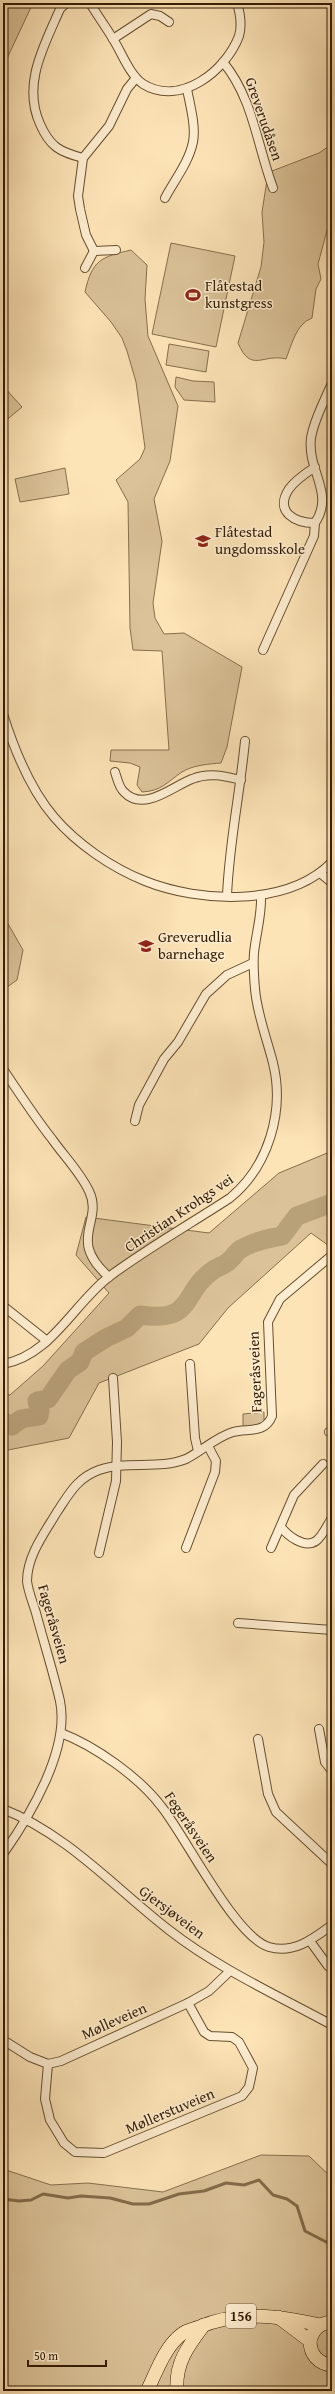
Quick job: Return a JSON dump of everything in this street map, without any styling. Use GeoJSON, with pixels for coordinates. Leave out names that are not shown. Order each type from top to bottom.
{"type":"FeatureCollection","features":[{"type":"Feature","properties":{"kind":"main road","name":"156"},"geometry":{"type":"LineString","coordinates":[[147,2391],[160,2365],[175,2341],[183,2334],[204,2325],[238,2316],[265,2315],[329,2322]]}},
{"type":"Feature","properties":{"kind":"main road","name":"156"},"geometry":{"type":"LineString","coordinates":[[278,2317],[310,2341]]}},
{"type":"Feature","properties":{"kind":"main road"},"geometry":{"type":"LineString","coordinates":[[329,2322],[313,2332],[310,2341],[315,2357],[324,2364],[332,2365]]}},
{"type":"Feature","properties":{"kind":"main road","name":"156"},"geometry":{"type":"LineString","coordinates":[[177,2391],[177,2371],[180,2361],[204,2325]]}},
{"type":"Feature","properties":{"kind":"street"},"geometry":{"type":"LineString","coordinates":[[66,3],[60,9],[37,66],[32,88],[33,104],[44,133],[52,143],[61,152],[83,158]]}},
{"type":"Feature","properties":{"kind":"street"},"geometry":{"type":"LineString","coordinates":[[90,3],[136,78],[144,84],[164,91],[187,89],[223,62],[239,34],[240,13],[237,3]]}},
{"type":"Feature","properties":{"kind":"street"},"geometry":{"type":"LineString","coordinates":[[113,39],[151,14],[160,16],[169,22]]}},
{"type":"Feature","properties":{"kind":"street","name":"Greverudåsen"},"geometry":{"type":"LineString","coordinates":[[223,62],[237,79],[273,188]]}},
{"type":"Feature","properties":{"kind":"street"},"geometry":{"type":"LineString","coordinates":[[94,251],[86,235],[78,196],[83,158],[105,131],[127,89],[136,78]]}},
{"type":"Feature","properties":{"kind":"street"},"geometry":{"type":"LineString","coordinates":[[165,198],[189,155],[193,142],[193,131],[187,89]]}},
{"type":"Feature","properties":{"kind":"street"},"geometry":{"type":"LineString","coordinates":[[94,251],[116,250]]}},
{"type":"Feature","properties":{"kind":"street"},"geometry":{"type":"LineString","coordinates":[[85,268],[94,251]]}},
{"type":"Feature","properties":{"kind":"street"},"geometry":{"type":"LineString","coordinates":[[263,650],[314,536],[315,523],[321,516],[326,505],[326,492],[315,467],[311,439],[332,383]]}},
{"type":"Feature","properties":{"kind":"street"},"geometry":{"type":"LineString","coordinates":[[315,467],[299,478],[289,489],[285,499],[286,512],[294,520],[303,523],[315,523]]}},
{"type":"Feature","properties":{"kind":"street"},"geometry":{"type":"LineString","coordinates":[[3,714],[39,797],[55,819],[75,838],[98,855],[145,881],[188,893],[227,896],[261,896],[281,892],[301,885],[320,873],[332,862]]}},
{"type":"Feature","properties":{"kind":"street"},"geometry":{"type":"LineString","coordinates":[[227,896],[228,864],[241,780],[245,741]]}},
{"type":"Feature","properties":{"kind":"street"},"geometry":{"type":"LineString","coordinates":[[115,772],[123,792],[133,798],[147,799],[160,796],[192,779],[207,775],[222,775],[241,780]]}},
{"type":"Feature","properties":{"kind":"street"},"geometry":{"type":"LineString","coordinates":[[320,873],[332,883]]}},
{"type":"Feature","properties":{"kind":"street","name":"Christian Krohgs vei"},"geometry":{"type":"LineString","coordinates":[[3,1364],[22,1358],[47,1341],[109,1277],[230,1198],[245,1186],[262,1160],[274,1122],[276,1079],[255,992],[253,963],[262,907],[261,896]]}},
{"type":"Feature","properties":{"kind":"street"},"geometry":{"type":"LineString","coordinates":[[135,1121],[139,1105],[164,1059],[178,1042],[206,994],[227,974],[253,963]]}},
{"type":"Feature","properties":{"kind":"street"},"geometry":{"type":"LineString","coordinates":[[3,1069],[32,1114],[90,1191],[92,1208],[87,1234],[90,1255],[98,1268],[109,1277]]}},
{"type":"Feature","properties":{"kind":"street","name":"Fageråsveien"},"geometry":{"type":"LineString","coordinates":[[27,1820],[42,1789],[61,1733],[63,1714],[27,1582],[29,1570],[38,1546],[49,1524],[80,1480],[100,1470],[116,1466],[170,1462],[185,1459],[222,1436],[234,1432],[259,1429],[270,1422],[272,1416],[268,1322],[280,1299],[331,1256]]}},
{"type":"Feature","properties":{"kind":"street"},"geometry":{"type":"LineString","coordinates":[[3,1306],[47,1341]]}},
{"type":"Feature","properties":{"kind":"street"},"geometry":{"type":"LineString","coordinates":[[190,1364],[195,1438],[198,1451]]}},
{"type":"Feature","properties":{"kind":"street"},"geometry":{"type":"LineString","coordinates":[[99,1553],[116,1481],[113,1378]]}},
{"type":"Feature","properties":{"kind":"street"},"geometry":{"type":"LineString","coordinates":[[186,1548],[215,1472],[216,1461],[208,1446]]}},
{"type":"Feature","properties":{"kind":"street"},"geometry":{"type":"LineString","coordinates":[[271,1548],[294,1495],[323,1464]]}},
{"type":"Feature","properties":{"kind":"street"},"geometry":{"type":"LineString","coordinates":[[281,1527],[286,1534],[307,1543],[316,1541],[332,1518]]}},
{"type":"Feature","properties":{"kind":"street"},"geometry":{"type":"LineString","coordinates":[[238,1623],[332,1630]]}},
{"type":"Feature","properties":{"kind":"street"},"geometry":{"type":"LineString","coordinates":[[319,1729],[324,1762],[332,1771]]}},
{"type":"Feature","properties":{"kind":"street","name":"Fegeråsveien"},"geometry":{"type":"LineString","coordinates":[[61,1733],[79,1740],[149,1790],[182,1833],[215,1887],[245,1930],[256,1941],[268,1947],[283,1950],[299,1946],[310,1941]]}},
{"type":"Feature","properties":{"kind":"street"},"geometry":{"type":"LineString","coordinates":[[258,1739],[268,1794],[276,1812],[332,1864]]}},
{"type":"Feature","properties":{"kind":"street","name":"Gjersjøveien"},"geometry":{"type":"LineString","coordinates":[[3,1809],[27,1820],[74,1851],[170,1931],[230,1971],[332,2025]]}},
{"type":"Feature","properties":{"kind":"street"},"geometry":{"type":"LineString","coordinates":[[3,1854],[27,1820]]}},
{"type":"Feature","properties":{"kind":"street"},"geometry":{"type":"LineString","coordinates":[[332,1925],[310,1941],[328,1966],[332,1969]]}},
{"type":"Feature","properties":{"kind":"street","name":"Mølleveien"},"geometry":{"type":"LineString","coordinates":[[48,2064],[61,2061],[188,2004],[209,1991],[230,1971]]}},
{"type":"Feature","properties":{"kind":"street","name":"Møllerstuveien"},"geometry":{"type":"LineString","coordinates":[[48,2064],[45,2099],[50,2120],[64,2143],[75,2152],[104,2153],[242,2096],[250,2087],[253,2068],[239,2042],[232,2038],[210,2036],[204,2032],[188,2004]]}},
{"type":"Feature","properties":{"kind":"street"},"geometry":{"type":"LineString","coordinates":[[3,2040],[30,2056],[48,2064]]}},
{"type":"Feature","properties":{"kind":"shaded area"},"geometry":{"type":"Polygon","coordinates":[[[6,3],[33,3],[3,67],[3,6],[6,3]]]}},
{"type":"Feature","properties":{"kind":"shaded area"},"geometry":{"type":"Polygon","coordinates":[[[332,144],[332,212],[318,264],[321,279],[316,289],[312,318],[298,330],[286,359],[271,358],[253,360],[248,358],[238,343],[261,267],[264,242],[262,212],[267,180],[272,171],[319,153],[332,144]]]}},
{"type":"Feature","properties":{"kind":"shaded area","name":"Flåtestad kunstgress"},"geometry":{"type":"Polygon","coordinates":[[[171,243],[235,256],[216,347],[152,334],[171,243]]]}},
{"type":"Feature","properties":{"kind":"shaded area"},"geometry":{"type":"Polygon","coordinates":[[[131,250],[147,265],[145,299],[148,336],[178,406],[170,461],[154,499],[162,541],[153,603],[155,618],[164,634],[184,633],[242,667],[227,747],[221,763],[201,765],[191,768],[182,772],[155,790],[142,792],[137,785],[140,767],[130,763],[110,761],[111,750],[169,750],[162,651],[133,650],[130,628],[128,502],[116,480],[140,459],[145,448],[136,382],[122,338],[111,322],[85,292],[91,273],[99,262],[112,255],[131,250]]]}},
{"type":"Feature","properties":{"kind":"shaded area"},"geometry":{"type":"Polygon","coordinates":[[[169,344],[209,351],[206,372],[166,365],[169,344]]]}},
{"type":"Feature","properties":{"kind":"shaded area"},"geometry":{"type":"Polygon","coordinates":[[[176,377],[193,381],[214,382],[215,402],[184,400],[175,387],[176,377]]]}},
{"type":"Feature","properties":{"kind":"shaded area"},"geometry":{"type":"Polygon","coordinates":[[[3,386],[22,407],[3,423],[3,386]]]}},
{"type":"Feature","properties":{"kind":"shaded area"},"geometry":{"type":"Polygon","coordinates":[[[65,468],[69,494],[20,502],[15,479],[65,468]]]}},
{"type":"Feature","properties":{"kind":"shaded area"},"geometry":{"type":"Polygon","coordinates":[[[3,915],[23,950],[17,980],[3,990],[3,915]]]}},
{"type":"Feature","properties":{"kind":"shaded area"},"geometry":{"type":"Polygon","coordinates":[[[332,1151],[332,1248],[311,1233],[228,1308],[199,1344],[99,1383],[69,1438],[3,1451],[3,1394],[10,1395],[43,1366],[109,1293],[76,1255],[86,1217],[209,1233],[279,1173],[332,1151]]]}},
{"type":"Feature","properties":{"kind":"shaded area"},"geometry":{"type":"Polygon","coordinates":[[[264,1412],[264,1423],[243,1428],[243,1414],[264,1412]]]}},
{"type":"Feature","properties":{"kind":"shaded area"},"geometry":{"type":"Polygon","coordinates":[[[261,2155],[309,2156],[332,2178],[332,2391],[3,2391],[3,2169],[51,2185],[88,2183],[163,2192],[261,2155]]]}},
{"type":"Feature","properties":{"kind":"waterway"},"geometry":{"type":"LineString","coordinates":[[3,1421],[12,1426],[21,1419],[39,1416],[40,1411],[37,1401],[48,1399],[68,1370],[80,1362],[84,1352],[106,1338],[127,1328],[140,1315],[170,1315],[179,1310],[202,1280],[214,1270],[228,1262],[241,1249],[250,1244],[282,1236],[297,1216],[332,1203]]}},
{"type":"Feature","properties":{"kind":"waterway"},"geometry":{"type":"LineString","coordinates":[[3,2199],[19,2201],[31,2200],[43,2194],[68,2198],[81,2196],[110,2198],[133,2204],[149,2204],[179,2194],[204,2191],[226,2183],[244,2185],[259,2180],[273,2195],[287,2199],[297,2206],[305,2231],[332,2245]]}},
{"type":"Feature","properties":{"kind":"place","name":"Flåtestad kunstgress"},"geometry":{"type":"Point","coordinates":[193,295]}},
{"type":"Feature","properties":{"kind":"place","name":"Flåtestad ungdomsskole"},"geometry":{"type":"Point","coordinates":[203,541]}},
{"type":"Feature","properties":{"kind":"place","name":"Greverudlia barnehage"},"geometry":{"type":"Point","coordinates":[146,946]}}]}
